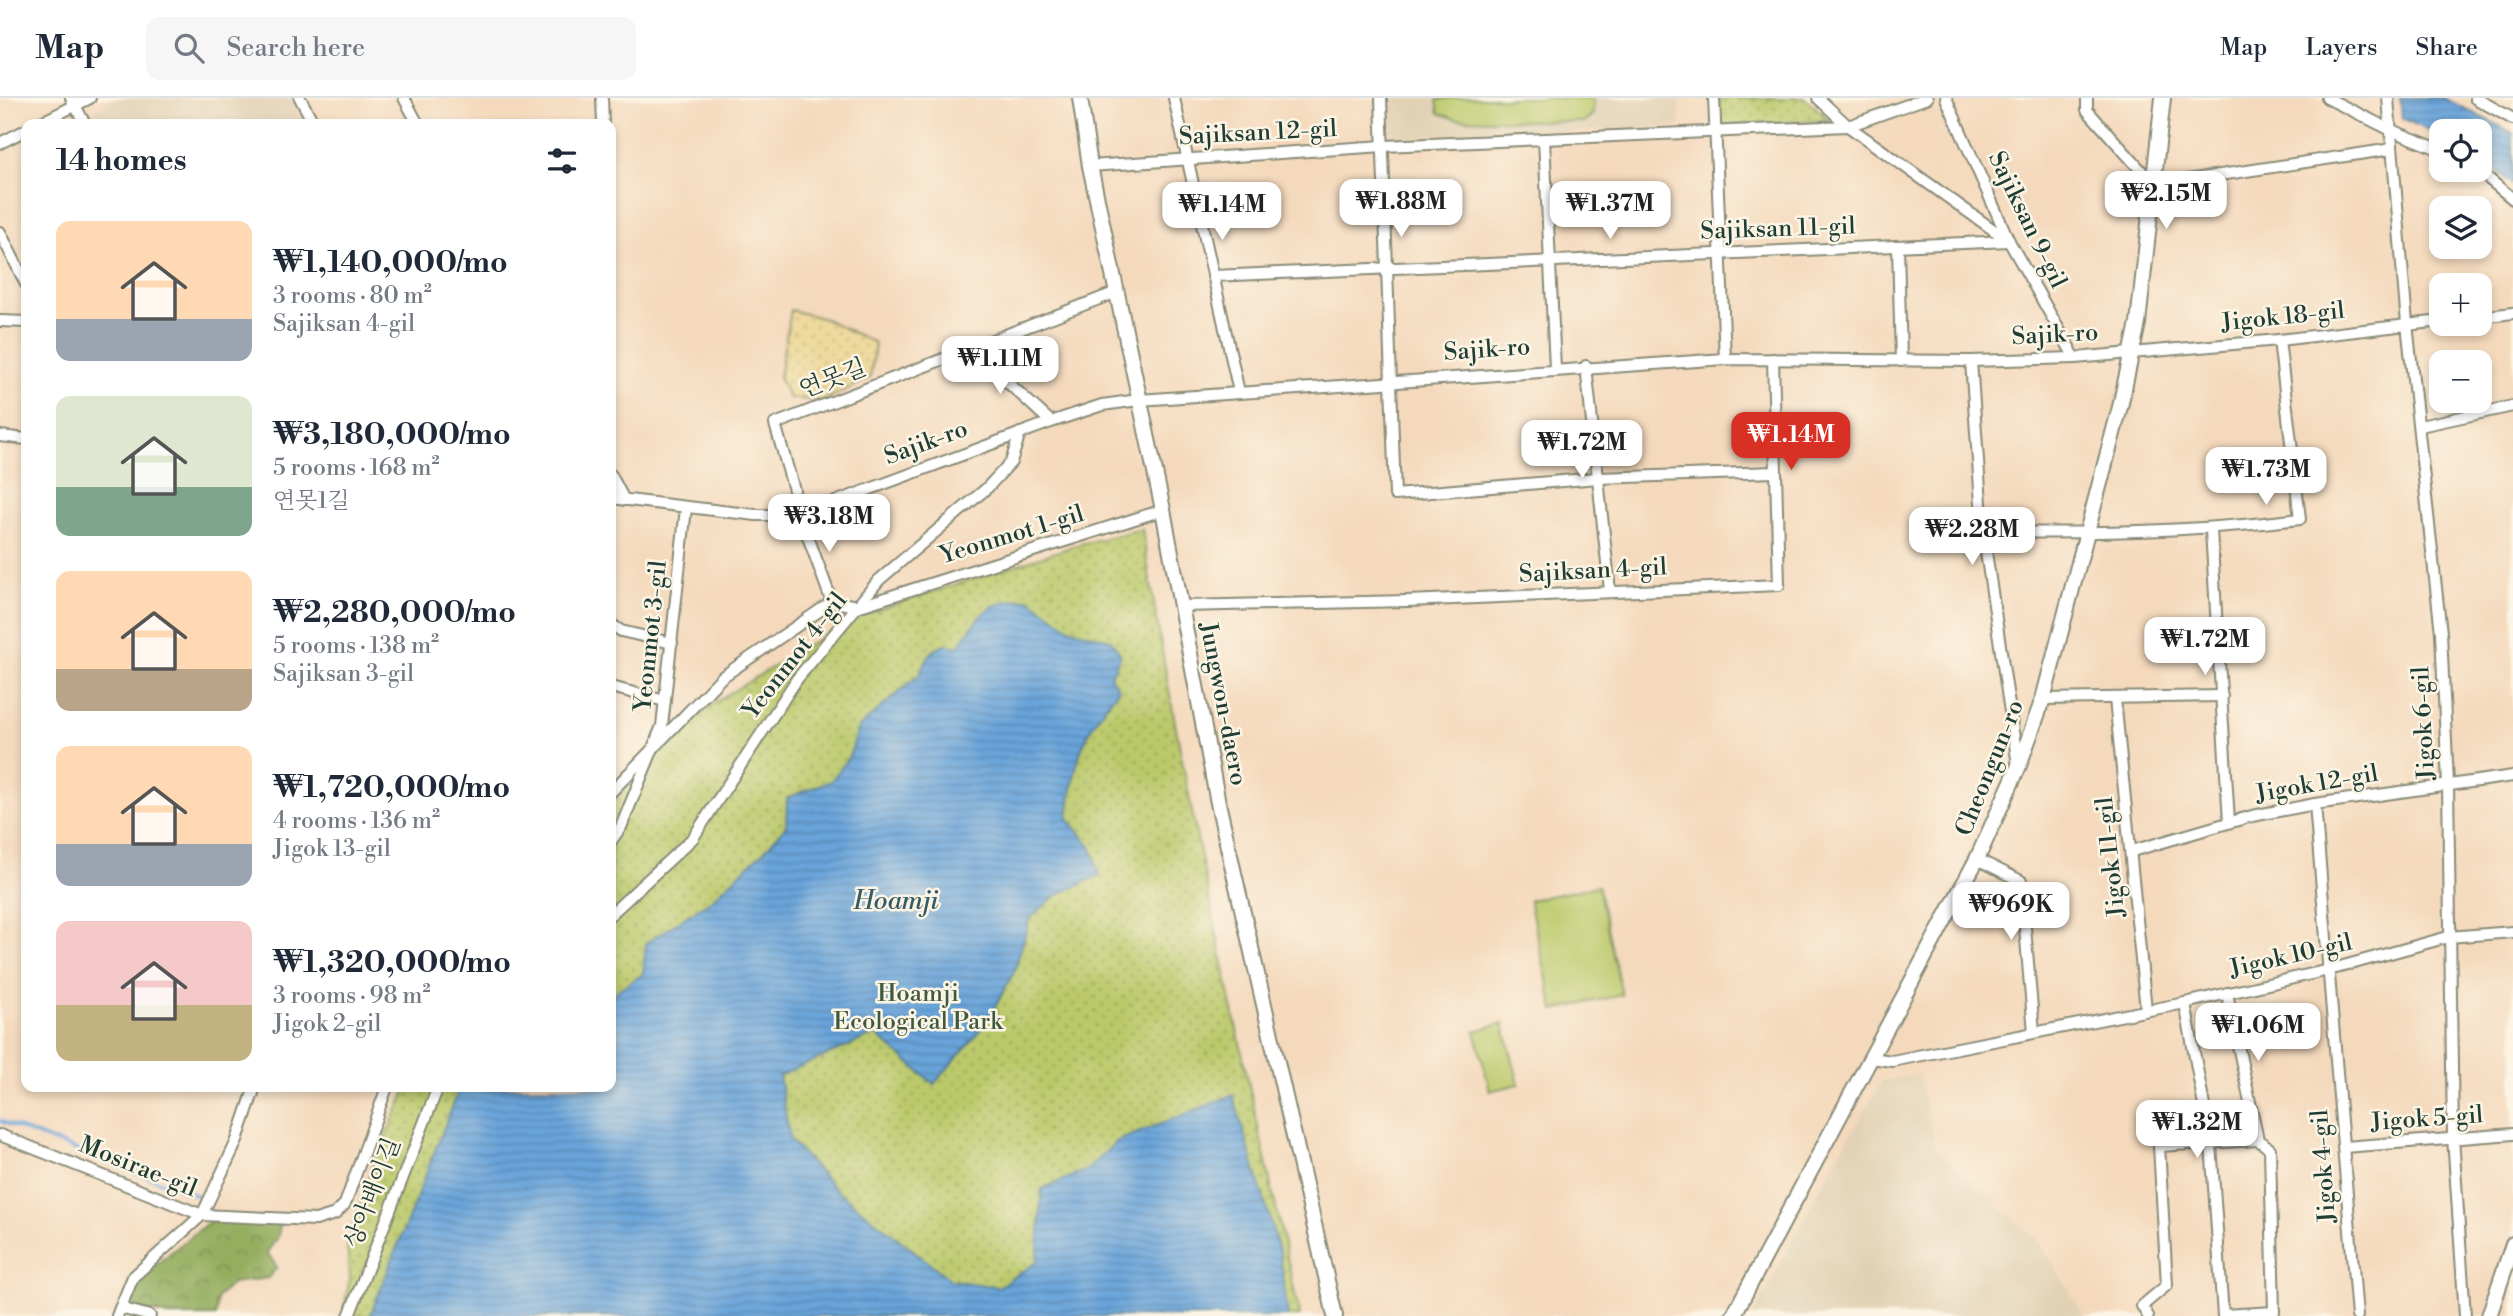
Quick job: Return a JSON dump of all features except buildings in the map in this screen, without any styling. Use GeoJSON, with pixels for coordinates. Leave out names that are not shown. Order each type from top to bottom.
{"type":"FeatureCollection","features":[{"type":"Feature","properties":{"kind":"street"},"geometry":{"type":"LineString","coordinates":[[46,119],[74,102],[90,98]]}},
{"type":"Feature","properties":{"kind":"street"},"geometry":{"type":"LineString","coordinates":[[300,98],[311,119]]}},
{"type":"Feature","properties":{"kind":"street"},"geometry":{"type":"LineString","coordinates":[[404,98],[415,119]]}},
{"type":"Feature","properties":{"kind":"street"},"geometry":{"type":"LineString","coordinates":[[603,98],[603,119]]}},
{"type":"Feature","properties":{"kind":"street","name":"Jungwon-daero"},"geometry":{"type":"LineString","coordinates":[[1080,98],[1090,166],[1163,510],[1226,838],[1335,1316]]}},
{"type":"Feature","properties":{"kind":"street"},"geometry":{"type":"LineString","coordinates":[[1174,98],[1239,393]]}},
{"type":"Feature","properties":{"kind":"street"},"geometry":{"type":"LineString","coordinates":[[1381,98],[1395,495],[1598,478],[1775,472]]}},
{"type":"Feature","properties":{"kind":"street"},"geometry":{"type":"LineString","coordinates":[[1714,98],[1725,359]]}},
{"type":"Feature","properties":{"kind":"street"},"geometry":{"type":"LineString","coordinates":[[1818,98],[1848,126],[2009,241]]}},
{"type":"Feature","properties":{"kind":"street","name":"Sajiksan 12-gil"},"geometry":{"type":"LineString","coordinates":[[1090,166],[1186,157],[1383,146],[1848,126],[1927,98]]}},
{"type":"Feature","properties":{"kind":"street","name":"Sajiksan 9-gil"},"geometry":{"type":"LineString","coordinates":[[1946,98],[2009,241],[2075,358]]}},
{"type":"Feature","properties":{"kind":"street"},"geometry":{"type":"LineString","coordinates":[[2087,98],[2087,110],[2154,185],[2392,149]]}},
{"type":"Feature","properties":{"kind":"street","name":"Sajik-ro"},"geometry":{"type":"LineString","coordinates":[[616,499],[756,515],[800,515],[1051,422],[1102,405],[1139,400],[1555,368],[1725,359],[1972,361],[2130,354],[2138,323],[2163,98]]}},
{"type":"Feature","properties":{"kind":"street"},"geometry":{"type":"LineString","coordinates":[[2327,98],[2391,130],[2429,145]]}},
{"type":"Feature","properties":{"kind":"street","name":"Jigok 6-gil"},"geometry":{"type":"LineString","coordinates":[[2388,98],[2407,324],[2441,633],[2448,784],[2448,937],[2453,1138],[2465,1316]]}},
{"type":"Feature","properties":{"kind":"street"},"geometry":{"type":"LineString","coordinates":[[2475,98],[2513,120]]}},
{"type":"Feature","properties":{"kind":"street"},"geometry":{"type":"LineString","coordinates":[[74,102],[82,119]]}},
{"type":"Feature","properties":{"kind":"street"},"geometry":{"type":"LineString","coordinates":[[0,143],[21,132]]}},
{"type":"Feature","properties":{"kind":"street"},"geometry":{"type":"LineString","coordinates":[[1544,139],[1555,368]]}},
{"type":"Feature","properties":{"kind":"street"},"geometry":{"type":"LineString","coordinates":[[2492,182],[2513,199]]}},
{"type":"Feature","properties":{"kind":"street"},"geometry":{"type":"LineString","coordinates":[[0,232],[21,274]]}},
{"type":"Feature","properties":{"kind":"street","name":"Sajiksan 11-gil"},"geometry":{"type":"LineString","coordinates":[[1213,276],[1720,251],[2009,241]]}},
{"type":"Feature","properties":{"kind":"street"},"geometry":{"type":"LineString","coordinates":[[1898,246],[1901,361]]}},
{"type":"Feature","properties":{"kind":"street","name":"연못길"},"geometry":{"type":"LineString","coordinates":[[794,490],[775,424],[1117,292]]}},
{"type":"Feature","properties":{"kind":"street"},"geometry":{"type":"LineString","coordinates":[[2492,316],[2513,313]]}},
{"type":"Feature","properties":{"kind":"street"},"geometry":{"type":"LineString","coordinates":[[0,321],[21,322]]}},
{"type":"Feature","properties":{"kind":"street","name":"Jigok 18-gil"},"geometry":{"type":"LineString","coordinates":[[2130,354],[2429,322]]}},
{"type":"Feature","properties":{"kind":"street"},"geometry":{"type":"LineString","coordinates":[[1983,532],[2085,534],[2211,530],[2300,519],[2279,340]]}},
{"type":"Feature","properties":{"kind":"street"},"geometry":{"type":"LineString","coordinates":[[971,349],[1051,422]]}},
{"type":"Feature","properties":{"kind":"street","name":"Cheongun-ro"},"geometry":{"type":"LineString","coordinates":[[1733,1316],[1977,859],[2018,768],[2043,699],[2120,407],[2130,354]]}},
{"type":"Feature","properties":{"kind":"street","name":"Sajiksan 4-gil"},"geometry":{"type":"LineString","coordinates":[[1182,606],[1408,601],[1779,585],[1773,359]]}},
{"type":"Feature","properties":{"kind":"street"},"geometry":{"type":"LineString","coordinates":[[1972,361],[1983,532],[2018,768]]}},
{"type":"Feature","properties":{"kind":"street"},"geometry":{"type":"LineString","coordinates":[[1586,366],[1610,591]]}},
{"type":"Feature","properties":{"kind":"street"},"geometry":{"type":"LineString","coordinates":[[2420,426],[2513,406]]}},
{"type":"Feature","properties":{"kind":"street","name":"Yeonmot 4-gil"},"geometry":{"type":"LineString","coordinates":[[616,909],[692,838],[797,679],[879,580],[987,488],[1011,462],[1020,433]]}},
{"type":"Feature","properties":{"kind":"street"},"geometry":{"type":"LineString","coordinates":[[0,436],[21,438]]}},
{"type":"Feature","properties":{"kind":"street"},"geometry":{"type":"LineString","coordinates":[[616,485],[624,500]]}},
{"type":"Feature","properties":{"kind":"street","name":"Yeonmot 3-gil"},"geometry":{"type":"LineString","coordinates":[[616,834],[658,742],[672,643],[686,508]]}},
{"type":"Feature","properties":{"kind":"street","name":"Yeonmot 1-gil"},"geometry":{"type":"LineString","coordinates":[[832,602],[860,606],[1163,510]]}},
{"type":"Feature","properties":{"kind":"street"},"geometry":{"type":"LineString","coordinates":[[616,784],[722,677],[832,602],[800,515]]}},
{"type":"Feature","properties":{"kind":"street"},"geometry":{"type":"LineString","coordinates":[[2211,530],[2229,822]]}},
{"type":"Feature","properties":{"kind":"street"},"geometry":{"type":"LineString","coordinates":[[616,628],[672,643]]}},
{"type":"Feature","properties":{"kind":"street"},"geometry":{"type":"LineString","coordinates":[[616,688],[665,701]]}},
{"type":"Feature","properties":{"kind":"street"},"geometry":{"type":"LineString","coordinates":[[2043,699],[2222,696]]}},
{"type":"Feature","properties":{"kind":"street","name":"Jigok 11-gil"},"geometry":{"type":"LineString","coordinates":[[2115,699],[2146,1010]]}},
{"type":"Feature","properties":{"kind":"street","name":"Jigok 12-gil"},"geometry":{"type":"LineString","coordinates":[[2132,851],[2229,822],[2315,804],[2513,776]]}},
{"type":"Feature","properties":{"kind":"street","name":"Jigok 4-gil"},"geometry":{"type":"LineString","coordinates":[[2315,804],[2357,1316]]}},
{"type":"Feature","properties":{"kind":"street"},"geometry":{"type":"LineString","coordinates":[[1977,859],[2021,881],[2034,1032]]}},
{"type":"Feature","properties":{"kind":"street","name":"Jigok 10-gil"},"geometry":{"type":"LineString","coordinates":[[1871,1058],[1892,1061],[2185,1003],[2329,970],[2448,937],[2513,932]]}},
{"type":"Feature","properties":{"kind":"street"},"geometry":{"type":"LineString","coordinates":[[2185,1003],[2211,1144],[2223,1315],[2274,1312],[2270,1149],[2258,1140],[2227,993]]}},
{"type":"Feature","properties":{"kind":"street"},"geometry":{"type":"LineString","coordinates":[[150,1316],[118,1312],[134,1277],[202,1215],[212,1188],[236,1143],[254,1092]]}},
{"type":"Feature","properties":{"kind":"street","name":"Mosirae-gil"},"geometry":{"type":"LineString","coordinates":[[0,1135],[202,1215],[316,1220],[335,1214],[345,1205],[385,1092]]}},
{"type":"Feature","properties":{"kind":"street","name":"상아배이길"},"geometry":{"type":"LineString","coordinates":[[349,1316],[436,1092]]}},
{"type":"Feature","properties":{"kind":"street","name":"Jigok 5-gil"},"geometry":{"type":"LineString","coordinates":[[2344,1146],[2513,1134]]}},
{"type":"Feature","properties":{"kind":"street"},"geometry":{"type":"LineString","coordinates":[[2148,1316],[2142,1306],[2167,1285],[2159,1146],[2258,1140]]}},
{"type":"Feature","properties":{"kind":"street"},"geometry":{"type":"LineString","coordinates":[[2489,1316],[2513,1244]]}},
{"type":"Feature","properties":{"kind":"shaded area"},"geometry":{"type":"Polygon","coordinates":[[[117,98],[292,98],[303,119],[97,119],[93,111],[117,98]]]}},
{"type":"Feature","properties":{"kind":"shaded area"},"geometry":{"type":"Polygon","coordinates":[[[1390,98],[1680,98],[1680,126],[1400,139],[1390,130],[1390,98]]]}},
{"type":"Feature","properties":{"kind":"shaded area"},"geometry":{"type":"Polygon","coordinates":[[[1918,1074],[1936,1149],[2040,1243],[2085,1316],[1753,1316],[1829,1171],[1882,1081],[1918,1074]]]}},
{"type":"Feature","properties":{"kind":"green space"},"geometry":{"type":"Polygon","coordinates":[[[1594,98],[1593,114],[1584,122],[1456,119],[1439,113],[1437,100],[1594,98]]]}},
{"type":"Feature","properties":{"kind":"green space"},"geometry":{"type":"Polygon","coordinates":[[[1720,98],[1805,98],[1830,120],[1720,126],[1720,98]]]}},
{"type":"Feature","properties":{"kind":"green space","name":"Hoamji Ecological Park"},"geometry":{"type":"Polygon","coordinates":[[[1142,529],[1195,826],[1300,1316],[352,1316],[344,1308],[350,1278],[347,1247],[371,1168],[406,1092],[616,1092],[616,798],[642,769],[712,704],[853,618],[1080,544],[1142,529]]]}},
{"type":"Feature","properties":{"kind":"green space"},"geometry":{"type":"Polygon","coordinates":[[[1598,886],[1622,995],[1554,1010],[1529,900],[1598,886]]]}},
{"type":"Feature","properties":{"kind":"green space"},"geometry":{"type":"Polygon","coordinates":[[[1503,1023],[1519,1084],[1490,1091],[1475,1031],[1503,1023]]]}},
{"type":"Feature","properties":{"kind":"green space"},"geometry":{"type":"Polygon","coordinates":[[[211,1220],[280,1223],[278,1237],[267,1252],[277,1267],[268,1278],[232,1283],[217,1298],[216,1316],[168,1316],[133,1307],[130,1301],[137,1280],[211,1220]]]}},
{"type":"Feature","properties":{"kind":"sand"},"geometry":{"type":"Polygon","coordinates":[[[791,310],[825,319],[875,343],[870,378],[823,401],[789,398],[779,377],[791,310]]]}},
{"type":"Feature","properties":{"kind":"water"},"geometry":{"type":"Polygon","coordinates":[[[2400,98],[2444,98],[2485,119],[2429,119],[2429,131],[2402,118],[2400,98]]]}},
{"type":"Feature","properties":{"kind":"water"},"geometry":{"type":"Polygon","coordinates":[[[2492,122],[2513,133],[2513,185],[2492,167],[2492,122]]]}},
{"type":"Feature","properties":{"kind":"water","name":"Hoamji"},"geometry":{"type":"Polygon","coordinates":[[[1029,599],[1071,629],[1111,640],[1121,655],[1110,677],[1119,689],[1096,721],[1082,750],[1073,780],[1068,819],[1091,846],[1100,875],[1055,896],[1030,918],[1014,972],[986,1024],[934,1084],[875,1034],[779,1076],[790,1140],[836,1190],[951,1280],[998,1287],[1037,1262],[1042,1189],[1087,1170],[1117,1141],[1233,1095],[1280,1254],[1288,1316],[370,1316],[458,1092],[616,1092],[616,993],[643,974],[646,943],[710,901],[765,850],[786,826],[787,798],[831,781],[849,757],[859,727],[920,674],[931,652],[946,644],[958,647],[986,611],[1014,600],[1029,599]]]}},
{"type":"Feature","properties":{"kind":"waterway"},"geometry":{"type":"LineString","coordinates":[[0,1121],[198,1196]]}}]}
